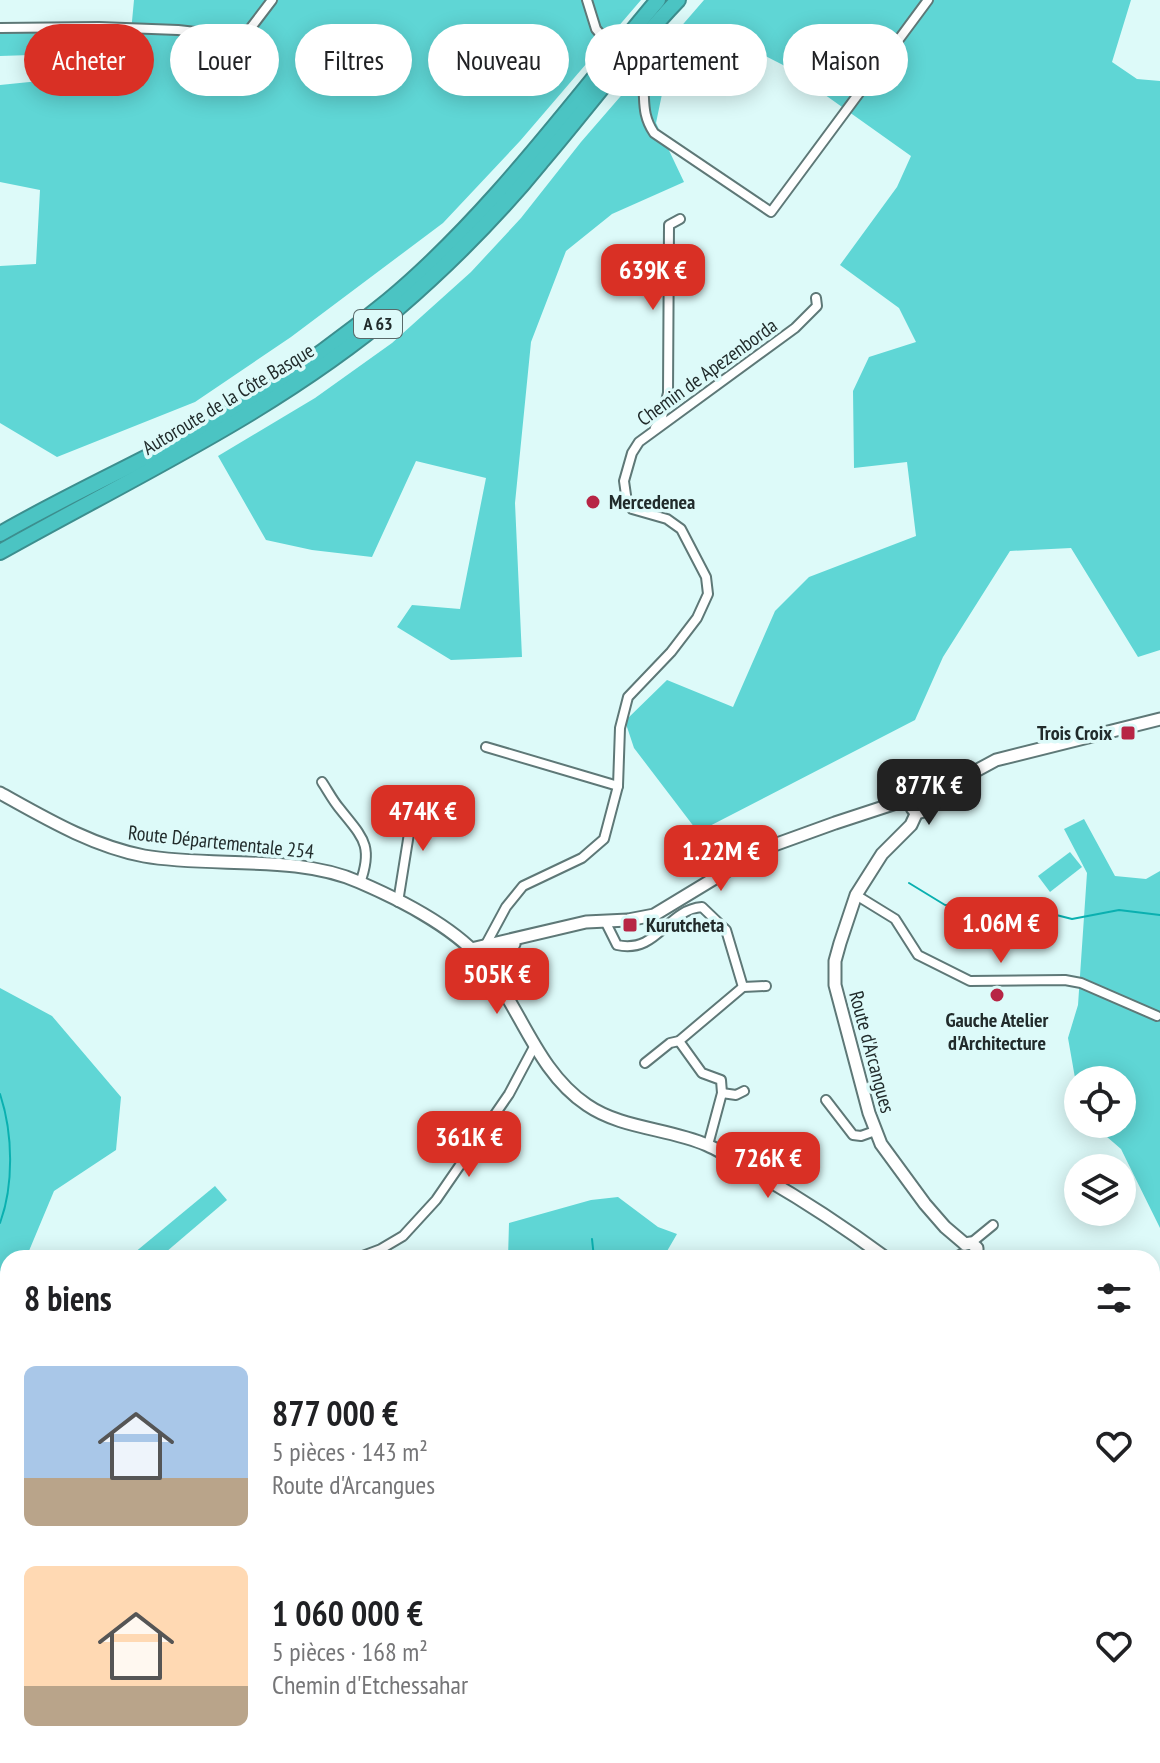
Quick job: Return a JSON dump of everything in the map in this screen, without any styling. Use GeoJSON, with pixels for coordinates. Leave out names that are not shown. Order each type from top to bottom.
{"type":"FeatureCollection","features":[{"type":"Feature","properties":{"kind":"highway","name":"Autoroute de la Côte Basque"},"geometry":{"type":"LineString","coordinates":[[0,534],[190,435],[252,398],[389,300],[491,198],[658,0]]}},
{"type":"Feature","properties":{"kind":"highway","name":"Autoroute de la Côte Basque"},"geometry":{"type":"LineString","coordinates":[[0,552],[261,408],[329,362],[396,309],[469,242],[529,177],[678,0]]}},
{"type":"Feature","properties":{"kind":"street"},"geometry":{"type":"LineString","coordinates":[[0,28],[99,27],[243,35],[272,0]]}},
{"type":"Feature","properties":{"kind":"street"},"geometry":{"type":"LineString","coordinates":[[587,0],[594,24]]}},
{"type":"Feature","properties":{"kind":"street"},"geometry":{"type":"LineString","coordinates":[[644,96],[644,112],[654,133],[771,212],[928,0]]}},
{"type":"Feature","properties":{"kind":"street"},"geometry":{"type":"LineString","coordinates":[[653,432],[662,417],[668,393],[669,225],[680,219]]}},
{"type":"Feature","properties":{"kind":"street","name":"Chemin de Apezenborda"},"geometry":{"type":"LineString","coordinates":[[491,951],[496,924],[523,886],[582,858],[604,839],[618,786],[620,728],[628,697],[677,645],[697,618],[708,594],[706,577],[681,529],[667,519],[632,509],[627,502],[624,481],[632,453],[639,442],[808,317],[817,306],[816,298]]}},
{"type":"Feature","properties":{"kind":"street","name":"Route d'Arcangues"},"geometry":{"type":"LineString","coordinates":[[965,1250],[925,1204],[887,1154],[875,1131],[835,985],[835,961],[856,895],[882,854],[911,825],[914,807],[926,808],[926,798],[983,764],[1160,719]]}},
{"type":"Feature","properties":{"kind":"street"},"geometry":{"type":"LineString","coordinates":[[486,747],[618,786]]}},
{"type":"Feature","properties":{"kind":"street"},"geometry":{"type":"LineString","coordinates":[[322,782],[338,807],[364,836],[366,866],[360,883]]}},
{"type":"Feature","properties":{"kind":"street","name":"Route Départementale 254"},"geometry":{"type":"LineString","coordinates":[[0,793],[91,840],[130,853],[320,871],[360,883],[398,902],[440,926],[471,949],[491,951],[534,1047],[573,1093],[598,1112],[708,1145],[829,1216],[875,1250]]}},
{"type":"Feature","properties":{"kind":"street"},"geometry":{"type":"LineString","coordinates":[[398,902],[415,796]]}},
{"type":"Feature","properties":{"kind":"street"},"geometry":{"type":"LineString","coordinates":[[471,949],[491,951],[561,928],[654,915],[763,849],[896,803],[914,807]]}},
{"type":"Feature","properties":{"kind":"street"},"geometry":{"type":"LineString","coordinates":[[856,895],[895,919],[918,955],[970,981],[1073,982],[1157,1016]]}},
{"type":"Feature","properties":{"kind":"street"},"geometry":{"type":"LineString","coordinates":[[605,921],[617,945],[630,948],[648,942],[688,908],[702,907],[726,930],[743,987]]}},
{"type":"Feature","properties":{"kind":"street"},"geometry":{"type":"LineString","coordinates":[[645,1063],[743,987],[766,986]]}},
{"type":"Feature","properties":{"kind":"street"},"geometry":{"type":"LineString","coordinates":[[664,1034],[702,1073],[721,1080],[722,1093],[708,1145]]}},
{"type":"Feature","properties":{"kind":"street"},"geometry":{"type":"LineString","coordinates":[[378,1250],[403,1236],[436,1200],[509,1094],[534,1047]]}},
{"type":"Feature","properties":{"kind":"street"},"geometry":{"type":"LineString","coordinates":[[722,1093],[736,1095],[744,1091]]}},
{"type":"Feature","properties":{"kind":"street"},"geometry":{"type":"LineString","coordinates":[[826,1100],[853,1135],[861,1136],[875,1131]]}},
{"type":"Feature","properties":{"kind":"street"},"geometry":{"type":"LineString","coordinates":[[972,1250],[993,1225]]}},
{"type":"Feature","properties":{"kind":"shaded area"},"geometry":{"type":"Polygon","coordinates":[[[134,0],[641,0],[620,24],[585,24],[585,65],[569,84],[569,24],[428,24],[428,96],[559,96],[443,223],[291,337],[195,402],[57,457],[0,423],[0,266],[36,264],[40,190],[0,182],[0,85],[24,83],[24,96],[154,96],[154,24],[132,24],[134,0]]]}},
{"type":"Feature","properties":{"kind":"shaded area"},"geometry":{"type":"Polygon","coordinates":[[[704,0],[1131,0],[1112,62],[1137,79],[1160,81],[1160,650],[1138,657],[1071,548],[1010,551],[943,657],[915,720],[698,832],[634,748],[625,721],[667,680],[733,707],[775,611],[809,577],[916,536],[907,462],[854,468],[853,391],[869,357],[916,342],[899,308],[840,265],[897,187],[911,156],[827,96],[908,96],[908,24],[783,24],[783,65],[767,57],[767,24],[683,24],[704,0]]]}},
{"type":"Feature","properties":{"kind":"shaded area"},"geometry":{"type":"Polygon","coordinates":[[[0,30],[24,31],[24,55],[0,56],[0,30]]]}},
{"type":"Feature","properties":{"kind":"shaded area"},"geometry":{"type":"Polygon","coordinates":[[[621,96],[662,96],[656,123],[684,182],[612,214],[566,251],[531,342],[515,503],[522,657],[451,660],[397,627],[412,605],[460,609],[486,478],[416,461],[372,557],[312,550],[266,540],[218,456],[315,398],[392,343],[471,272],[521,218],[621,96]]]}},
{"type":"Feature","properties":{"kind":"shaded area"},"geometry":{"type":"Polygon","coordinates":[[[1084,819],[1115,876],[1146,879],[1160,871],[1160,1228],[1136,1179],[1136,1154],[1123,1154],[1108,1138],[1136,1138],[1136,1066],[1073,1066],[1068,1038],[1078,1005],[1087,873],[1064,829],[1084,819]]]}},
{"type":"Feature","properties":{"kind":"shaded area"},"geometry":{"type":"Polygon","coordinates":[[[1070,852],[1082,867],[1050,892],[1038,876],[1070,852]]]}},
{"type":"Feature","properties":{"kind":"shaded area"},"geometry":{"type":"Polygon","coordinates":[[[0,988],[52,1016],[121,1097],[116,1150],[54,1191],[29,1250],[0,1250],[0,988]]]}},
{"type":"Feature","properties":{"kind":"shaded area"},"geometry":{"type":"Polygon","coordinates":[[[215,1186],[227,1200],[168,1250],[138,1250],[215,1186]]]}},
{"type":"Feature","properties":{"kind":"shaded area"},"geometry":{"type":"Polygon","coordinates":[[[618,1197],[658,1227],[677,1234],[668,1250],[508,1250],[509,1223],[591,1200],[618,1197]]]}},
{"type":"Feature","properties":{"kind":"waterway"},"geometry":{"type":"LineString","coordinates":[[909,883],[945,905],[1017,905],[1072,919],[1119,910],[1160,915]]}},
{"type":"Feature","properties":{"kind":"waterway"},"geometry":{"type":"LineString","coordinates":[[0,1094],[10,1159],[8,1192],[0,1223]]}},
{"type":"Feature","properties":{"kind":"waterway"},"geometry":{"type":"LineString","coordinates":[[592,1239],[593,1250]]}},
{"type":"Feature","properties":{"kind":"place","name":"Mercedenea"},"geometry":{"type":"Point","coordinates":[593,502]}},
{"type":"Feature","properties":{"kind":"place","name":"Trois Croix"},"geometry":{"type":"Point","coordinates":[1128,733]}},
{"type":"Feature","properties":{"kind":"place","name":"Kurutcheta"},"geometry":{"type":"Point","coordinates":[630,925]}},
{"type":"Feature","properties":{"kind":"place","name":"Gauche Atelier d'Architecture"},"geometry":{"type":"Point","coordinates":[997,995]}}]}
